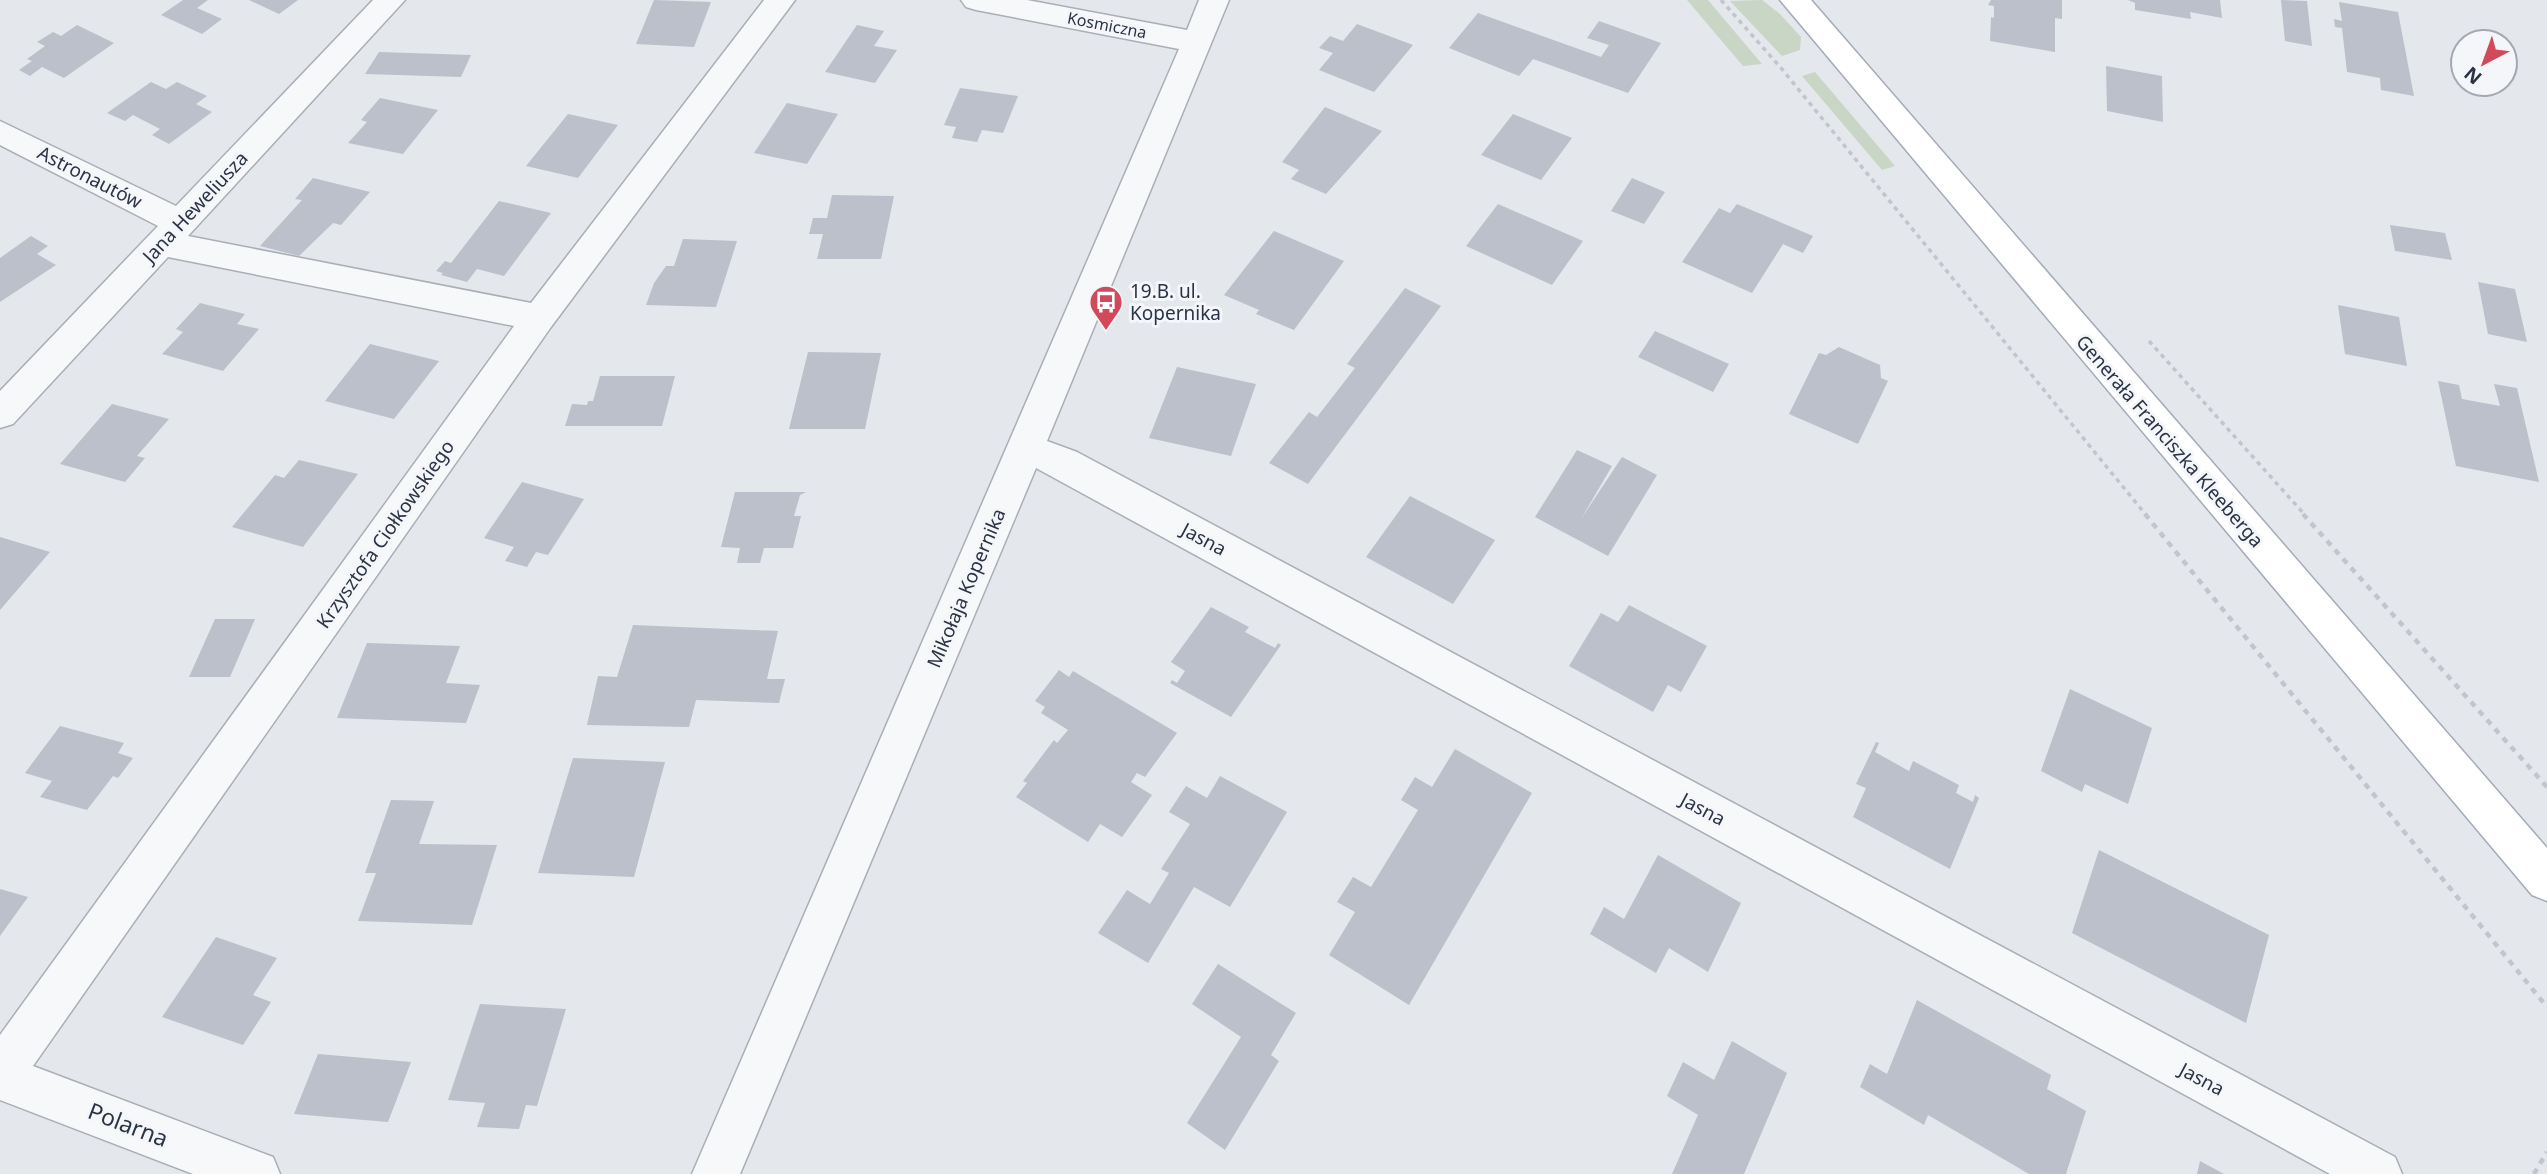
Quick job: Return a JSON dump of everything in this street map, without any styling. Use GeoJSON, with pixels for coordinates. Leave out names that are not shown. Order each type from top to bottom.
{"type":"FeatureCollection","features":[{"type":"Feature","properties":{"kind":"main road","name":"Generała Franciszka Kleeberga"},"geometry":{"type":"LineString","coordinates":[[1795,0],[2547,880]]}},
{"type":"Feature","properties":{"kind":"street","name":"Jana Heweliusza"},"geometry":{"type":"LineString","coordinates":[[0,414],[390,0]]}},
{"type":"Feature","properties":{"kind":"street","name":"Krzysztofa Ciołkowskiego"},"geometry":{"type":"LineString","coordinates":[[0,1076],[539,318],[780,0]]}},
{"type":"Feature","properties":{"kind":"street","name":"Kosmiczna"},"geometry":{"type":"LineString","coordinates":[[976,0],[1196,43]]}},
{"type":"Feature","properties":{"kind":"street","name":"Mikołaja Kopernika"},"geometry":{"type":"LineString","coordinates":[[716,1174],[1214,0]]}},
{"type":"Feature","properties":{"kind":"street","name":"Astronautów"},"geometry":{"type":"LineString","coordinates":[[0,132],[171,233],[539,318]]}},
{"type":"Feature","properties":{"kind":"street","name":"Jasna"},"geometry":{"type":"LineString","coordinates":[[1026,448],[1064,463],[2378,1174]]}},
{"type":"Feature","properties":{"kind":"street","name":"Polarna"},"geometry":{"type":"LineString","coordinates":[[0,1076],[256,1174]]}},
{"type":"Feature","properties":{"kind":"path"},"geometry":{"type":"LineString","coordinates":[[1721,0],[1781,68],[2547,1007]]}},
{"type":"Feature","properties":{"kind":"path"},"geometry":{"type":"LineString","coordinates":[[2148,340],[2547,787]]}},
{"type":"Feature","properties":{"kind":"path"},"geometry":{"type":"LineString","coordinates":[[2534,1174],[2547,1152]]}},
{"type":"Feature","properties":{"kind":"green space"},"geometry":{"type":"Polygon","coordinates":[[[1687,0],[1708,0],[1762,64],[1743,66],[1687,0]]]}},
{"type":"Feature","properties":{"kind":"green space"},"geometry":{"type":"Polygon","coordinates":[[[1762,0],[1780,14],[1801,37],[1800,50],[1782,56],[1730,1],[1762,0]]]}},
{"type":"Feature","properties":{"kind":"green space"},"geometry":{"type":"Polygon","coordinates":[[[1815,72],[1895,166],[1882,170],[1802,76],[1815,72]]]}},
{"type":"Feature","properties":{"kind":"building"},"geometry":{"type":"Polygon","coordinates":[[[183,0],[208,0],[197,8],[222,19],[202,34],[161,15],[183,0]]]}},
{"type":"Feature","properties":{"kind":"building"},"geometry":{"type":"Polygon","coordinates":[[[249,0],[298,0],[279,14],[249,0]]]}},
{"type":"Feature","properties":{"kind":"building"},"geometry":{"type":"Polygon","coordinates":[[[654,0],[711,2],[694,47],[636,44],[654,0]]]}},
{"type":"Feature","properties":{"kind":"building"},"geometry":{"type":"Polygon","coordinates":[[[1991,0],[2062,0],[2062,19],[2055,18],[2055,52],[1990,41],[1991,17],[1994,18],[1994,6],[1988,5],[1991,0]]]}},
{"type":"Feature","properties":{"kind":"building"},"geometry":{"type":"Polygon","coordinates":[[[2128,0],[2220,0],[2222,18],[2190,12],[2191,19],[2135,10],[2135,3],[2128,0]]]}},
{"type":"Feature","properties":{"kind":"building"},"geometry":{"type":"Polygon","coordinates":[[[2281,0],[2307,1],[2312,46],[2285,41],[2281,0]]]}},
{"type":"Feature","properties":{"kind":"building"},"geometry":{"type":"Polygon","coordinates":[[[2339,2],[2398,12],[2414,96],[2381,90],[2380,78],[2347,72],[2342,28],[2335,27],[2334,19],[2342,21],[2339,2]]]}},
{"type":"Feature","properties":{"kind":"building"},"geometry":{"type":"Polygon","coordinates":[[[1478,13],[1601,57],[1609,45],[1587,38],[1599,21],[1661,43],[1628,93],[1533,59],[1519,76],[1449,48],[1478,13]]]}},
{"type":"Feature","properties":{"kind":"building"},"geometry":{"type":"Polygon","coordinates":[[[1357,24],[1413,45],[1374,92],[1319,70],[1333,53],[1319,48],[1330,36],[1343,41],[1357,24]]]}},
{"type":"Feature","properties":{"kind":"building"},"geometry":{"type":"Polygon","coordinates":[[[77,25],[114,43],[64,78],[42,67],[30,76],[19,70],[32,61],[27,59],[45,46],[37,42],[53,32],[61,36],[77,25]]]}},
{"type":"Feature","properties":{"kind":"building"},"geometry":{"type":"Polygon","coordinates":[[[857,25],[884,31],[874,46],[897,50],[875,83],[825,72],[857,25]]]}},
{"type":"Feature","properties":{"kind":"building"},"geometry":{"type":"Polygon","coordinates":[[[379,52],[471,55],[461,77],[365,74],[379,52]]]}},
{"type":"Feature","properties":{"kind":"building"},"geometry":{"type":"Polygon","coordinates":[[[2106,66],[2162,76],[2163,122],[2107,111],[2106,66]]]}},
{"type":"Feature","properties":{"kind":"building"},"geometry":{"type":"Polygon","coordinates":[[[151,82],[166,89],[177,82],[207,96],[196,104],[212,112],[169,144],[152,135],[160,129],[133,115],[125,121],[107,113],[151,82]]]}},
{"type":"Feature","properties":{"kind":"building"},"geometry":{"type":"Polygon","coordinates":[[[960,88],[1018,96],[1003,133],[982,130],[977,142],[952,138],[956,127],[944,125],[960,88]]]}},
{"type":"Feature","properties":{"kind":"building"},"geometry":{"type":"Polygon","coordinates":[[[380,98],[438,110],[403,154],[348,143],[367,122],[361,120],[380,98]]]}},
{"type":"Feature","properties":{"kind":"building"},"geometry":{"type":"Polygon","coordinates":[[[787,103],[838,114],[807,164],[754,153],[787,103]]]}},
{"type":"Feature","properties":{"kind":"building"},"geometry":{"type":"Polygon","coordinates":[[[1325,107],[1382,131],[1326,194],[1291,179],[1299,170],[1282,162],[1325,107]]]}},
{"type":"Feature","properties":{"kind":"building"},"geometry":{"type":"Polygon","coordinates":[[[568,114],[618,125],[578,178],[526,166],[568,114]]]}},
{"type":"Feature","properties":{"kind":"building"},"geometry":{"type":"Polygon","coordinates":[[[1513,114],[1572,138],[1541,180],[1481,155],[1513,114]]]}},
{"type":"Feature","properties":{"kind":"building"},"geometry":{"type":"Polygon","coordinates":[[[313,178],[370,192],[341,225],[333,223],[299,256],[260,246],[302,200],[295,199],[313,178]]]}},
{"type":"Feature","properties":{"kind":"building"},"geometry":{"type":"Polygon","coordinates":[[[1632,178],[1665,192],[1644,224],[1611,211],[1632,178]]]}},
{"type":"Feature","properties":{"kind":"building"},"geometry":{"type":"Polygon","coordinates":[[[832,195],[894,196],[881,259],[817,259],[823,234],[809,234],[813,218],[827,218],[832,195]]]}},
{"type":"Feature","properties":{"kind":"building"},"geometry":{"type":"Polygon","coordinates":[[[499,201],[551,213],[504,276],[477,269],[467,282],[436,271],[445,261],[451,263],[499,201]]]}},
{"type":"Feature","properties":{"kind":"building"},"geometry":{"type":"Polygon","coordinates":[[[1498,204],[1583,241],[1552,285],[1466,246],[1498,204]]]}},
{"type":"Feature","properties":{"kind":"building"},"geometry":{"type":"Polygon","coordinates":[[[1737,204],[1813,236],[1803,253],[1783,244],[1752,293],[1682,262],[1719,208],[1730,213],[1737,204]]]}},
{"type":"Feature","properties":{"kind":"building"},"geometry":{"type":"Polygon","coordinates":[[[2390,225],[2445,233],[2452,260],[2395,251],[2390,225]]]}},
{"type":"Feature","properties":{"kind":"building"},"geometry":{"type":"Polygon","coordinates":[[[1274,231],[1344,261],[1294,330],[1256,314],[1259,310],[1224,295],[1274,231]]]}},
{"type":"Feature","properties":{"kind":"building"},"geometry":{"type":"Polygon","coordinates":[[[31,236],[48,246],[37,254],[56,265],[0,302],[0,258],[31,236]]]}},
{"type":"Feature","properties":{"kind":"building"},"geometry":{"type":"Polygon","coordinates":[[[683,239],[737,241],[716,307],[646,305],[654,283],[666,266],[674,266],[683,239]]]}},
{"type":"Feature","properties":{"kind":"building"},"geometry":{"type":"Polygon","coordinates":[[[2478,282],[2515,289],[2527,342],[2488,334],[2478,282]]]}},
{"type":"Feature","properties":{"kind":"building"},"geometry":{"type":"Polygon","coordinates":[[[1405,288],[1441,306],[1308,484],[1269,463],[1309,412],[1317,417],[1355,368],[1347,364],[1405,288]]]}},
{"type":"Feature","properties":{"kind":"building"},"geometry":{"type":"Polygon","coordinates":[[[200,303],[245,314],[237,324],[259,329],[223,371],[162,354],[183,332],[176,329],[200,303]]]}},
{"type":"Feature","properties":{"kind":"building"},"geometry":{"type":"Polygon","coordinates":[[[2338,305],[2399,317],[2407,366],[2345,354],[2338,305]]]}},
{"type":"Feature","properties":{"kind":"building"},"geometry":{"type":"Polygon","coordinates":[[[1655,331],[1729,364],[1713,392],[1638,357],[1655,331]]]}},
{"type":"Feature","properties":{"kind":"building"},"geometry":{"type":"Polygon","coordinates":[[[370,344],[439,361],[394,419],[325,401],[370,344]]]}},
{"type":"Feature","properties":{"kind":"building"},"geometry":{"type":"Polygon","coordinates":[[[1839,347],[1880,365],[1881,378],[1888,381],[1858,444],[1789,414],[1819,353],[1826,355],[1839,347]]]}},
{"type":"Feature","properties":{"kind":"building"},"geometry":{"type":"Polygon","coordinates":[[[808,352],[881,353],[865,429],[789,429],[808,352]]]}},
{"type":"Feature","properties":{"kind":"building"},"geometry":{"type":"Polygon","coordinates":[[[1177,367],[1256,384],[1231,456],[1149,438],[1177,367]]]}},
{"type":"Feature","properties":{"kind":"building"},"geometry":{"type":"Polygon","coordinates":[[[600,376],[675,376],[662,426],[565,426],[572,404],[587,405],[588,401],[593,401],[600,376]]]}},
{"type":"Feature","properties":{"kind":"building"},"geometry":{"type":"Polygon","coordinates":[[[2438,381],[2459,385],[2462,399],[2500,406],[2494,384],[2517,388],[2539,482],[2456,466],[2438,381]]]}},
{"type":"Feature","properties":{"kind":"building"},"geometry":{"type":"Polygon","coordinates":[[[112,404],[169,419],[137,456],[145,458],[125,482],[60,464],[112,404]]]}},
{"type":"Feature","properties":{"kind":"building"},"geometry":{"type":"Polygon","coordinates":[[[1577,450],[1612,466],[1581,519],[1622,457],[1657,475],[1608,556],[1535,517],[1577,450]]]}},
{"type":"Feature","properties":{"kind":"building"},"geometry":{"type":"Polygon","coordinates":[[[299,460],[358,474],[303,547],[232,527],[275,475],[284,478],[299,460]]]}},
{"type":"Feature","properties":{"kind":"building"},"geometry":{"type":"Polygon","coordinates":[[[522,482],[584,499],[548,555],[536,552],[527,567],[505,561],[514,547],[484,538],[522,482]]]}},
{"type":"Feature","properties":{"kind":"building"},"geometry":{"type":"Polygon","coordinates":[[[735,492],[806,492],[800,495],[794,516],[801,516],[793,548],[764,548],[760,563],[737,563],[740,548],[721,547],[735,492]]]}},
{"type":"Feature","properties":{"kind":"building"},"geometry":{"type":"Polygon","coordinates":[[[1410,496],[1495,540],[1453,604],[1366,557],[1410,496]]]}},
{"type":"Feature","properties":{"kind":"building"},"geometry":{"type":"Polygon","coordinates":[[[0,537],[50,552],[0,610],[0,537]]]}},
{"type":"Feature","properties":{"kind":"building"},"geometry":{"type":"Polygon","coordinates":[[[1629,605],[1707,646],[1681,692],[1668,685],[1653,712],[1569,666],[1601,613],[1618,622],[1629,605]]]}},
{"type":"Feature","properties":{"kind":"building"},"geometry":{"type":"Polygon","coordinates":[[[1211,607],[1249,627],[1245,632],[1275,648],[1278,643],[1281,645],[1231,717],[1170,683],[1172,680],[1177,683],[1185,671],[1171,662],[1211,607]]]}},
{"type":"Feature","properties":{"kind":"building"},"geometry":{"type":"Polygon","coordinates":[[[215,619],[255,619],[230,677],[189,677],[215,619]]]}},
{"type":"Feature","properties":{"kind":"building"},"geometry":{"type":"Polygon","coordinates":[[[633,625],[778,631],[767,679],[785,679],[779,703],[696,700],[689,727],[587,725],[598,676],[617,677],[633,625]]]}},
{"type":"Feature","properties":{"kind":"building"},"geometry":{"type":"Polygon","coordinates":[[[367,643],[460,646],[446,683],[480,685],[466,723],[337,718],[367,643]]]}},
{"type":"Feature","properties":{"kind":"building"},"geometry":{"type":"Polygon","coordinates":[[[1059,670],[1069,677],[1073,671],[1177,733],[1145,777],[1137,773],[1131,782],[1152,795],[1122,837],[1100,824],[1088,842],[1016,797],[1027,783],[1023,781],[1054,740],[1057,743],[1068,730],[1041,713],[1045,707],[1035,701],[1059,670]]]}},
{"type":"Feature","properties":{"kind":"building"},"geometry":{"type":"Polygon","coordinates":[[[2070,689],[2152,728],[2128,804],[2085,784],[2082,792],[2041,771],[2070,689]]]}},
{"type":"Feature","properties":{"kind":"building"},"geometry":{"type":"Polygon","coordinates":[[[60,726],[124,743],[118,753],[133,758],[118,778],[113,776],[87,810],[40,797],[52,781],[25,773],[60,726]]]}},
{"type":"Feature","properties":{"kind":"building"},"geometry":{"type":"Polygon","coordinates":[[[1876,742],[1879,743],[1875,752],[1909,771],[1913,761],[1959,785],[1956,793],[1973,802],[1975,795],[1979,798],[1950,869],[1853,817],[1866,788],[1856,784],[1876,742]]]}},
{"type":"Feature","properties":{"kind":"building"},"geometry":{"type":"Polygon","coordinates":[[[1455,749],[1532,793],[1409,1005],[1329,955],[1355,912],[1337,902],[1353,877],[1371,887],[1418,810],[1401,800],[1415,777],[1432,787],[1455,749]]]}},
{"type":"Feature","properties":{"kind":"building"},"geometry":{"type":"Polygon","coordinates":[[[573,758],[665,762],[634,877],[538,873],[573,758]]]}},
{"type":"Feature","properties":{"kind":"building"},"geometry":{"type":"Polygon","coordinates":[[[1220,776],[1287,812],[1230,907],[1194,887],[1148,963],[1098,933],[1127,890],[1150,904],[1169,873],[1161,869],[1190,824],[1169,812],[1186,786],[1207,798],[1220,776]]]}},
{"type":"Feature","properties":{"kind":"building"},"geometry":{"type":"Polygon","coordinates":[[[391,800],[434,801],[419,844],[497,845],[472,925],[358,921],[376,873],[365,873],[391,800]]]}},
{"type":"Feature","properties":{"kind":"building"},"geometry":{"type":"Polygon","coordinates":[[[2099,850],[2269,935],[2246,1023],[2072,933],[2099,850]]]}},
{"type":"Feature","properties":{"kind":"building"},"geometry":{"type":"Polygon","coordinates":[[[1658,855],[1741,903],[1708,972],[1669,948],[1656,973],[1590,934],[1604,907],[1624,919],[1658,855]]]}},
{"type":"Feature","properties":{"kind":"building"},"geometry":{"type":"Polygon","coordinates":[[[0,889],[28,897],[0,936],[0,889]]]}},
{"type":"Feature","properties":{"kind":"building"},"geometry":{"type":"Polygon","coordinates":[[[216,937],[277,958],[253,995],[271,1002],[243,1045],[162,1017],[216,937]]]}},
{"type":"Feature","properties":{"kind":"building"},"geometry":{"type":"Polygon","coordinates":[[[1218,964],[1296,1013],[1271,1055],[1279,1061],[1225,1150],[1187,1123],[1241,1037],[1192,1004],[1218,964]]]}},
{"type":"Feature","properties":{"kind":"building"},"geometry":{"type":"Polygon","coordinates":[[[1917,1000],[2051,1075],[2047,1089],[2086,1111],[2066,1174],[2029,1174],[1928,1115],[1924,1125],[1860,1087],[1870,1064],[1887,1074],[1917,1000]]]}},
{"type":"Feature","properties":{"kind":"building"},"geometry":{"type":"Polygon","coordinates":[[[480,1004],[566,1009],[537,1106],[526,1105],[519,1129],[477,1127],[485,1103],[448,1100],[480,1004]]]}},
{"type":"Feature","properties":{"kind":"building"},"geometry":{"type":"Polygon","coordinates":[[[1732,1041],[1787,1073],[1744,1174],[1672,1174],[1698,1115],[1667,1096],[1683,1062],[1714,1080],[1732,1041]]]}},
{"type":"Feature","properties":{"kind":"building"},"geometry":{"type":"Polygon","coordinates":[[[318,1054],[411,1062],[388,1122],[294,1114],[318,1054]]]}},
{"type":"Feature","properties":{"kind":"building"},"geometry":{"type":"Polygon","coordinates":[[[2200,1161],[2224,1174],[2197,1174],[2200,1161]]]}},
{"type":"Feature","properties":{"kind":"place","name":"19.B. ul. Kopernika"},"geometry":{"type":"Point","coordinates":[1106,332]}}]}
